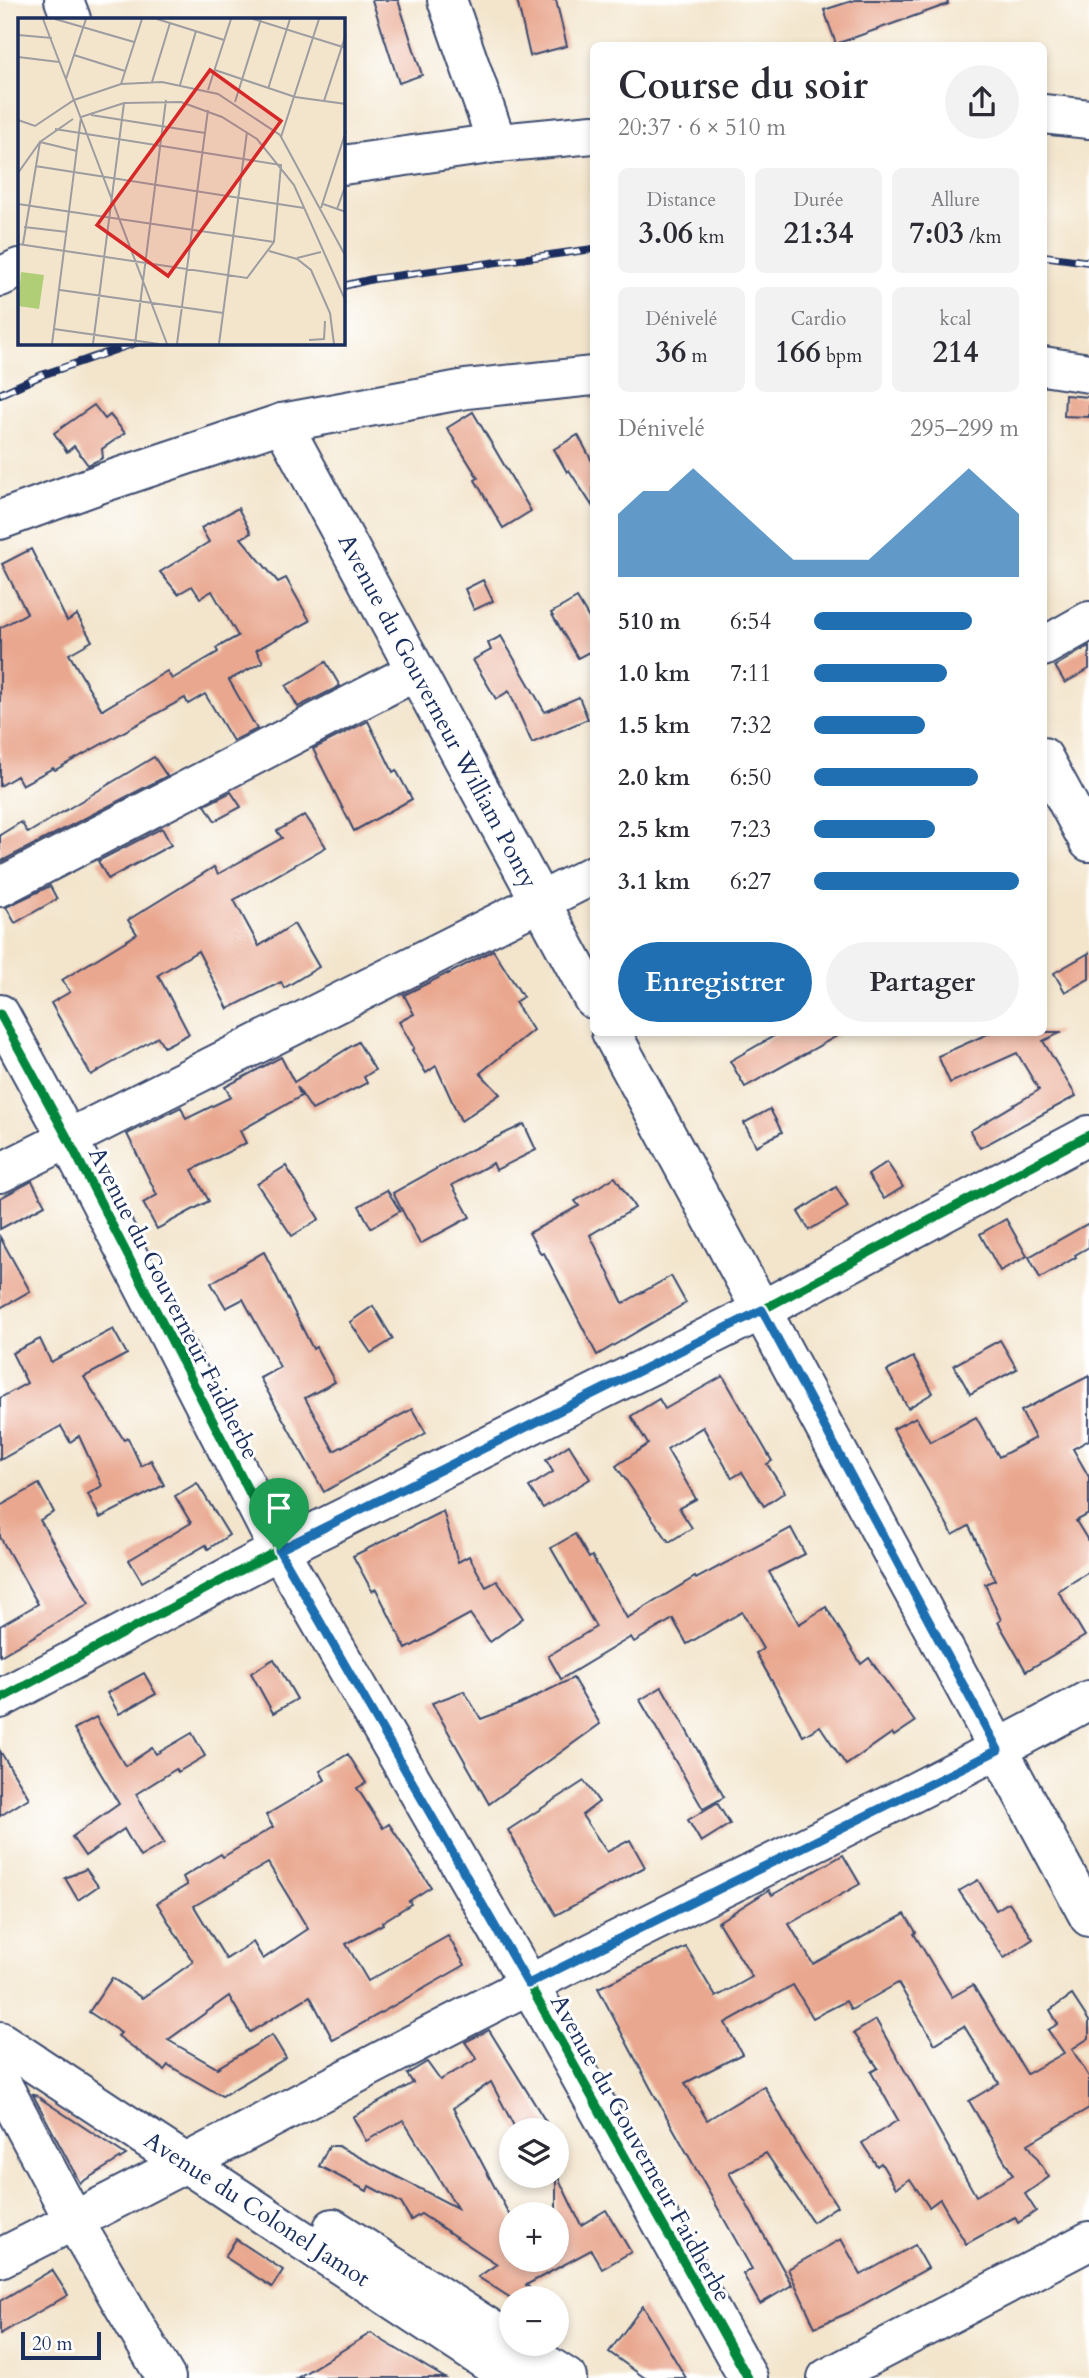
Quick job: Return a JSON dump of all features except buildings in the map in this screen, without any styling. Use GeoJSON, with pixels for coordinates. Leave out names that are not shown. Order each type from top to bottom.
{"type":"FeatureCollection","features":[{"type":"Feature","properties":{"kind":"street"},"geometry":{"type":"LineString","coordinates":[[64,0],[71,18]]}},
{"type":"Feature","properties":{"kind":"street"},"geometry":{"type":"LineString","coordinates":[[447,0],[497,143]]}},
{"type":"Feature","properties":{"kind":"street"},"geometry":{"type":"LineString","coordinates":[[1047,114],[1089,119]]}},
{"type":"Feature","properties":{"kind":"street"},"geometry":{"type":"LineString","coordinates":[[345,165],[497,143],[590,134]]}},
{"type":"Feature","properties":{"kind":"street"},"geometry":{"type":"LineString","coordinates":[[0,277],[18,268]]}},
{"type":"Feature","properties":{"kind":"street"},"geometry":{"type":"LineString","coordinates":[[1047,367],[1089,373]]}},
{"type":"Feature","properties":{"kind":"street"},"geometry":{"type":"LineString","coordinates":[[0,520],[282,423],[466,390],[590,376]]}},
{"type":"Feature","properties":{"kind":"street","name":"Avenue du Gouverneur William Ponty"},"geometry":{"type":"LineString","coordinates":[[282,423],[590,993]]}},
{"type":"Feature","properties":{"kind":"street"},"geometry":{"type":"LineString","coordinates":[[1047,645],[1089,621]]}},
{"type":"Feature","properties":{"kind":"street"},"geometry":{"type":"LineString","coordinates":[[0,887],[416,671]]}},
{"type":"Feature","properties":{"kind":"street"},"geometry":{"type":"LineString","coordinates":[[1047,764],[1089,842]]}},
{"type":"Feature","properties":{"kind":"street"},"geometry":{"type":"LineString","coordinates":[[0,1173],[590,876]]}},
{"type":"Feature","properties":{"kind":"street","name":"Avenue du Gouverneur Faidherbe"},"geometry":{"type":"LineString","coordinates":[[0,1014],[68,1139],[279,1550],[528,1984],[748,2378]]}},
{"type":"Feature","properties":{"kind":"street"},"geometry":{"type":"LineString","coordinates":[[613,1036],[1089,1917]]}},
{"type":"Feature","properties":{"kind":"street"},"geometry":{"type":"LineString","coordinates":[[0,1699],[279,1550],[762,1310],[1089,1135]]}},
{"type":"Feature","properties":{"kind":"street"},"geometry":{"type":"LineString","coordinates":[[0,2258],[200,2157],[528,1984],[998,1750],[1089,1700]]}},
{"type":"Feature","properties":{"kind":"street","name":"Avenue du Colonel Jamot"},"geometry":{"type":"LineString","coordinates":[[0,2013],[512,2378]]}},
{"type":"Feature","properties":{"kind":"street","name":"Avenue du Colonel Jamot"},"geometry":{"type":"LineString","coordinates":[[0,2041],[499,2335]]}},
{"type":"Feature","properties":{"kind":"street"},"geometry":{"type":"LineString","coordinates":[[0,2080],[74,2221],[166,2378]]}},
{"type":"Feature","properties":{"kind":"street"},"geometry":{"type":"LineString","coordinates":[[827,2378],[1089,2241]]}},
{"type":"Feature","properties":{"kind":"street","name":"Avenue du Colonel Jamot"},"geometry":{"type":"LineString","coordinates":[[532,2356],[567,2378]]}},
{"type":"Feature","properties":{"kind":"railway"},"geometry":{"type":"LineString","coordinates":[[345,286],[373,279],[590,249]]}},
{"type":"Feature","properties":{"kind":"railway"},"geometry":{"type":"LineString","coordinates":[[1047,257],[1089,262]]}},
{"type":"Feature","properties":{"kind":"railway"},"geometry":{"type":"LineString","coordinates":[[0,394],[42,375],[129,345]]}},
{"type":"Feature","properties":{"kind":"cycle path"},"geometry":{"type":"LineString","coordinates":[[0,1014],[68,1139],[279,1550],[529,1984],[748,2378]]}},
{"type":"Feature","properties":{"kind":"cycle path"},"geometry":{"type":"LineString","coordinates":[[0,1699],[279,1550],[762,1310],[1089,1135]]}},
{"type":"Feature","properties":{"kind":"route"},"geometry":{"type":"LineString","coordinates":[[762,1310],[998,1750],[528,1984],[279,1550],[762,1310]]}}]}
